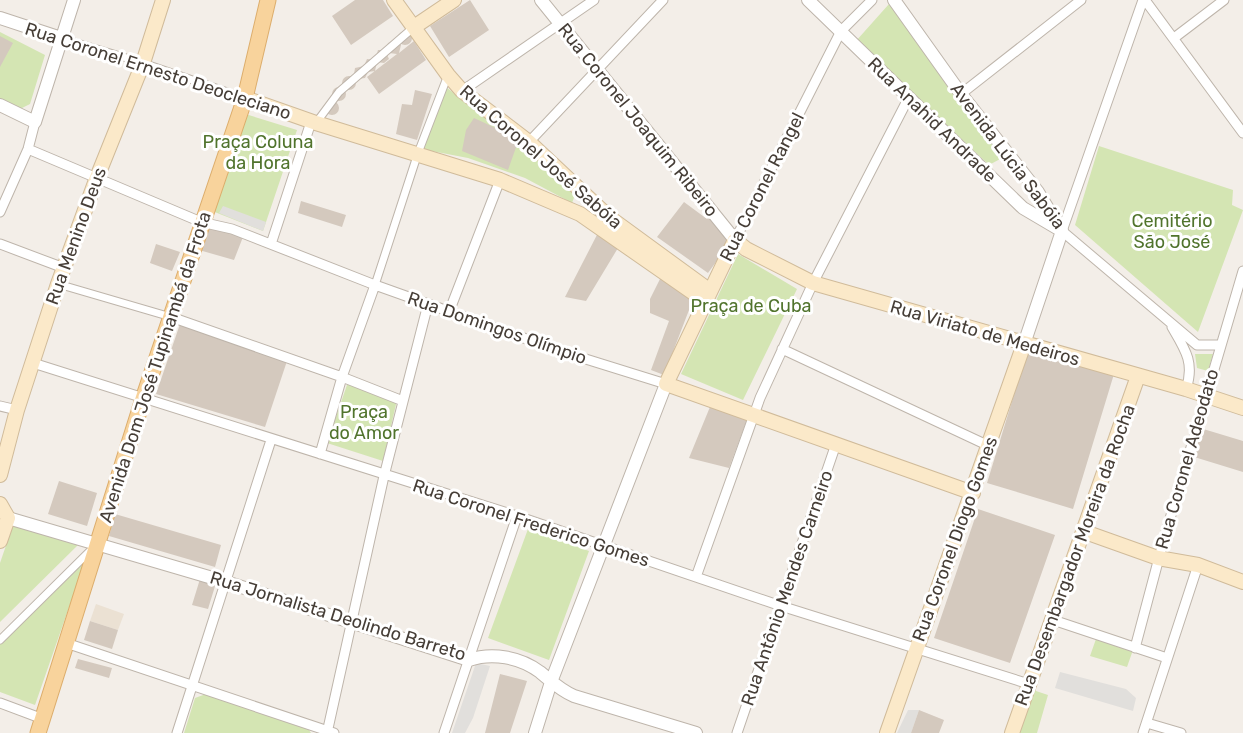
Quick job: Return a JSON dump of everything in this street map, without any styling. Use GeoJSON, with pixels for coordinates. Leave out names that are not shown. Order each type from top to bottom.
{"type":"FeatureCollection","features":[{"type":"Feature","properties":{"kind":"main road","name":"Rua Menino Deus"},"geometry":{"type":"LineString","coordinates":[[0,475],[58,284],[96,180],[143,63],[163,0]]}},
{"type":"Feature","properties":{"kind":"main road","name":"Avenida Dom José Tupinambá da Frota"},"geometry":{"type":"LineString","coordinates":[[40,726],[143,399],[201,222],[245,98],[268,0]]}},
{"type":"Feature","properties":{"kind":"main road","name":"Rua Coronel José Sabóia"},"geometry":{"type":"LineString","coordinates":[[394,0],[447,75],[462,91],[529,142],[610,218],[708,296]]}},
{"type":"Feature","properties":{"kind":"main road"},"geometry":{"type":"LineString","coordinates":[[414,27],[454,0]]}},
{"type":"Feature","properties":{"kind":"main road","name":"Rua Coronel Ernesto Deocleciano"},"geometry":{"type":"LineString","coordinates":[[245,98],[500,180],[580,214],[708,296]]}},
{"type":"Feature","properties":{"kind":"main road","name":"Rua Viriato de Medeiros"},"geometry":{"type":"LineString","coordinates":[[735,240],[752,252],[813,283],[1024,345],[1186,389],[1243,408]]}},
{"type":"Feature","properties":{"kind":"main road","name":"Rua Coronel Rangel"},"geometry":{"type":"LineString","coordinates":[[666,384],[735,240]]}},
{"type":"Feature","properties":{"kind":"main road","name":"Rua Coronel Diogo Gomes"},"geometry":{"type":"LineString","coordinates":[[887,733],[1024,345]]}},
{"type":"Feature","properties":{"kind":"main road","name":"Rua Desembargador Moreira da Rocha"},"geometry":{"type":"LineString","coordinates":[[1012,733],[1085,532],[1138,376]]}},
{"type":"Feature","properties":{"kind":"main road","name":"Rua Domingos Olímpio"},"geometry":{"type":"LineString","coordinates":[[666,384],[973,493]]}},
{"type":"Feature","properties":{"kind":"main road"},"geometry":{"type":"LineString","coordinates":[[0,504],[8,518],[0,541]]}},
{"type":"Feature","properties":{"kind":"main road"},"geometry":{"type":"LineString","coordinates":[[1085,532],[1158,558],[1198,565],[1243,582]]}},
{"type":"Feature","properties":{"kind":"street"},"geometry":{"type":"LineString","coordinates":[[0,212],[28,149],[74,0]]}},
{"type":"Feature","properties":{"kind":"street","name":"Rua Coronel Joaquim Ribeiro"},"geometry":{"type":"LineString","coordinates":[[542,0],[735,240]]}},
{"type":"Feature","properties":{"kind":"street"},"geometry":{"type":"LineString","coordinates":[[462,91],[594,0]]}},
{"type":"Feature","properties":{"kind":"street"},"geometry":{"type":"LineString","coordinates":[[529,142],[663,0]]}},
{"type":"Feature","properties":{"kind":"street","name":"Rua Anahid Andrade"},"geometry":{"type":"LineString","coordinates":[[808,0],[1023,208],[1062,231]]}},
{"type":"Feature","properties":{"kind":"street","name":"Rua Coronel Rangel"},"geometry":{"type":"LineString","coordinates":[[735,240],[841,31],[872,0]]}},
{"type":"Feature","properties":{"kind":"street","name":"Avenida Lúcia Sabóia"},"geometry":{"type":"LineString","coordinates":[[894,0],[962,94],[1038,192],[1062,231],[1197,345],[1220,345]]}},
{"type":"Feature","properties":{"kind":"street"},"geometry":{"type":"LineString","coordinates":[[962,94],[1081,0]]}},
{"type":"Feature","properties":{"kind":"street"},"geometry":{"type":"LineString","coordinates":[[1144,0],[1243,133]]}},
{"type":"Feature","properties":{"kind":"street"},"geometry":{"type":"LineString","coordinates":[[1024,345],[1144,0]]}},
{"type":"Feature","properties":{"kind":"street"},"geometry":{"type":"LineString","coordinates":[[1174,38],[1224,0]]}},
{"type":"Feature","properties":{"kind":"street","name":"Rua Coronel Ernesto Deocleciano"},"geometry":{"type":"LineString","coordinates":[[0,18],[245,98]]}},
{"type":"Feature","properties":{"kind":"street"},"geometry":{"type":"LineString","coordinates":[[271,244],[314,122],[339,92],[414,27]]}},
{"type":"Feature","properties":{"kind":"street"},"geometry":{"type":"LineString","coordinates":[[320,454],[342,376],[447,75]]}},
{"type":"Feature","properties":{"kind":"street"},"geometry":{"type":"LineString","coordinates":[[696,577],[752,415],[813,283],[909,97]]}},
{"type":"Feature","properties":{"kind":"street"},"geometry":{"type":"LineString","coordinates":[[0,105],[35,122]]}},
{"type":"Feature","properties":{"kind":"street","name":"Rua Domingos Olímpio"},"geometry":{"type":"LineString","coordinates":[[28,149],[96,180],[201,222],[218,225],[271,244],[375,285],[560,351],[666,384]]}},
{"type":"Feature","properties":{"kind":"street"},"geometry":{"type":"LineString","coordinates":[[449,312],[500,180]]}},
{"type":"Feature","properties":{"kind":"street"},"geometry":{"type":"LineString","coordinates":[[1023,208],[1033,203],[1038,192]]}},
{"type":"Feature","properties":{"kind":"street"},"geometry":{"type":"LineString","coordinates":[[0,244],[64,268]]}},
{"type":"Feature","properties":{"kind":"street","name":"Rua Coronel Adeodato"},"geometry":{"type":"LineString","coordinates":[[1135,648],[1158,558],[1243,272]]}},
{"type":"Feature","properties":{"kind":"street"},"geometry":{"type":"LineString","coordinates":[[58,284],[171,317],[342,376],[403,401]]}},
{"type":"Feature","properties":{"kind":"street"},"geometry":{"type":"LineString","coordinates":[[66,643],[329,732],[384,476],[428,304]]}},
{"type":"Feature","properties":{"kind":"street","name":"Avenida Lúcia Sabóia"},"geometry":{"type":"LineString","coordinates":[[1168,320],[1190,358],[1191,374],[1186,389]]}},
{"type":"Feature","properties":{"kind":"street"},"geometry":{"type":"LineString","coordinates":[[782,349],[989,446]]}},
{"type":"Feature","properties":{"kind":"street","name":"Rua Coronel Frederico Gomes"},"geometry":{"type":"LineString","coordinates":[[33,363],[384,476],[517,516],[782,606],[1029,684]]}},
{"type":"Feature","properties":{"kind":"street"},"geometry":{"type":"LineString","coordinates":[[535,733],[551,682],[666,384]]}},
{"type":"Feature","properties":{"kind":"street"},"geometry":{"type":"LineString","coordinates":[[0,406],[18,410]]}},
{"type":"Feature","properties":{"kind":"street"},"geometry":{"type":"LineString","coordinates":[[177,733],[271,440]]}},
{"type":"Feature","properties":{"kind":"street","name":"Rua Antônio Mendes Carneiro"},"geometry":{"type":"LineString","coordinates":[[737,733],[836,444]]}},
{"type":"Feature","properties":{"kind":"street"},"geometry":{"type":"LineString","coordinates":[[444,733],[517,516]]}},
{"type":"Feature","properties":{"kind":"street","name":"Rua Jornalista Deolindo Barreto"},"geometry":{"type":"LineString","coordinates":[[8,518],[226,582],[469,660],[480,656],[498,656],[517,660],[539,671],[551,682],[574,696],[696,733]]}},
{"type":"Feature","properties":{"kind":"street"},"geometry":{"type":"LineString","coordinates":[[0,640],[98,543]]}},
{"type":"Feature","properties":{"kind":"street"},"geometry":{"type":"LineString","coordinates":[[1143,733],[1198,565]]}},
{"type":"Feature","properties":{"kind":"street"},"geometry":{"type":"LineString","coordinates":[[1053,620],[1167,657]]}},
{"type":"Feature","properties":{"kind":"street"},"geometry":{"type":"LineString","coordinates":[[0,703],[40,726]]}},
{"type":"Feature","properties":{"kind":"street"},"geometry":{"type":"LineString","coordinates":[[1147,723],[1181,733]]}},
{"type":"Feature","properties":{"kind":"shaded area"},"geometry":{"type":"Polygon","coordinates":[[[223,206],[266,222],[263,231],[219,213],[223,206]]]}},
{"type":"Feature","properties":{"kind":"shaded area"},"geometry":{"type":"Polygon","coordinates":[[[96,604],[124,614],[118,630],[90,621],[96,604]]]}},
{"type":"Feature","properties":{"kind":"shaded area"},"geometry":{"type":"Polygon","coordinates":[[[476,663],[490,666],[473,718],[465,733],[452,733],[476,663]]]}},
{"type":"Feature","properties":{"kind":"shaded area"},"geometry":{"type":"Polygon","coordinates":[[[1060,672],[1126,689],[1136,698],[1133,711],[1055,688],[1060,672]]]}},
{"type":"Feature","properties":{"kind":"shaded area"},"geometry":{"type":"Polygon","coordinates":[[[908,710],[919,710],[911,733],[897,733],[908,710]]]}},
{"type":"Feature","properties":{"kind":"green space"},"geometry":{"type":"Polygon","coordinates":[[[889,4],[1002,158],[989,165],[856,41],[889,4]]]}},
{"type":"Feature","properties":{"kind":"green space"},"geometry":{"type":"Polygon","coordinates":[[[0,32],[45,55],[30,104],[18,110],[0,101],[0,32]]]}},
{"type":"Feature","properties":{"kind":"green space"},"geometry":{"type":"Polygon","coordinates":[[[441,83],[564,181],[575,195],[572,203],[525,178],[468,158],[416,148],[441,83]]]}},
{"type":"Feature","properties":{"kind":"green space","name":"Praça Coluna da Hora"},"geometry":{"type":"Polygon","coordinates":[[[239,112],[297,130],[263,231],[212,211],[239,112]]]}},
{"type":"Feature","properties":{"kind":"green space","name":"Cemitério São José"},"geometry":{"type":"Polygon","coordinates":[[[1099,146],[1233,190],[1232,205],[1243,210],[1198,332],[1075,225],[1099,146]]]}},
{"type":"Feature","properties":{"kind":"green space","name":"Praça de Cuba"},"geometry":{"type":"Polygon","coordinates":[[[738,254],[797,289],[743,400],[681,374],[738,254]]]}},
{"type":"Feature","properties":{"kind":"green space"},"geometry":{"type":"Polygon","coordinates":[[[1195,354],[1213,354],[1208,371],[1197,368],[1195,354]]]}},
{"type":"Feature","properties":{"kind":"green space","name":"Praça do Amor"},"geometry":{"type":"Polygon","coordinates":[[[348,382],[397,400],[383,461],[327,443],[348,382]]]}},
{"type":"Feature","properties":{"kind":"green space"},"geometry":{"type":"Polygon","coordinates":[[[13,525],[78,545],[0,622],[0,563],[13,525]]]}},
{"type":"Feature","properties":{"kind":"green space"},"geometry":{"type":"Polygon","coordinates":[[[528,529],[589,551],[549,660],[488,638],[528,529]]]}},
{"type":"Feature","properties":{"kind":"green space"},"geometry":{"type":"Polygon","coordinates":[[[85,561],[35,705],[0,692],[0,644],[85,561]]]}},
{"type":"Feature","properties":{"kind":"green space"},"geometry":{"type":"Polygon","coordinates":[[[1096,639],[1133,650],[1127,667],[1090,656],[1096,639]]]}},
{"type":"Feature","properties":{"kind":"green space"},"geometry":{"type":"Polygon","coordinates":[[[1033,690],[1048,695],[1037,733],[1020,733],[1033,690]]]}},
{"type":"Feature","properties":{"kind":"green space"},"geometry":{"type":"Polygon","coordinates":[[[206,694],[309,730],[311,733],[184,733],[195,698],[206,694]]]}},
{"type":"Feature","properties":{"kind":"building"},"geometry":{"type":"Polygon","coordinates":[[[355,0],[383,0],[393,16],[351,45],[332,16],[355,0]]]}},
{"type":"Feature","properties":{"kind":"building"},"geometry":{"type":"Polygon","coordinates":[[[470,0],[489,30],[449,57],[430,26],[470,0]]]}},
{"type":"Feature","properties":{"kind":"building"},"geometry":{"type":"Polygon","coordinates":[[[405,31],[410,33],[412,38],[410,43],[405,45],[400,43],[398,38],[400,33],[405,31]]]}},
{"type":"Feature","properties":{"kind":"building"},"geometry":{"type":"Polygon","coordinates":[[[0,36],[13,43],[0,67],[0,36]]]}},
{"type":"Feature","properties":{"kind":"building"},"geometry":{"type":"Polygon","coordinates":[[[395,41],[401,45],[399,53],[414,41],[426,60],[379,94],[367,77],[397,54],[389,53],[387,47],[388,43],[395,41]]]}},
{"type":"Feature","properties":{"kind":"building"},"geometry":{"type":"Polygon","coordinates":[[[378,50],[385,50],[389,59],[384,63],[377,62],[375,71],[368,72],[365,78],[358,79],[354,74],[355,68],[364,66],[367,59],[375,60],[378,50]]]}},
{"type":"Feature","properties":{"kind":"building"},"geometry":{"type":"Polygon","coordinates":[[[346,76],[352,76],[356,83],[352,90],[346,90],[342,86],[342,80],[346,76]]]}},
{"type":"Feature","properties":{"kind":"building"},"geometry":{"type":"Polygon","coordinates":[[[339,87],[344,89],[346,94],[344,99],[339,101],[334,99],[332,94],[334,89],[339,87]]]}},
{"type":"Feature","properties":{"kind":"building"},"geometry":{"type":"Polygon","coordinates":[[[415,90],[432,94],[417,140],[396,134],[402,104],[412,105],[415,90]]]}},
{"type":"Feature","properties":{"kind":"building"},"geometry":{"type":"Polygon","coordinates":[[[332,101],[337,103],[339,108],[337,113],[332,115],[327,113],[325,108],[327,103],[332,101]]]}},
{"type":"Feature","properties":{"kind":"building"},"geometry":{"type":"Polygon","coordinates":[[[474,118],[519,139],[508,170],[462,151],[466,130],[474,118]]]}},
{"type":"Feature","properties":{"kind":"building"},"geometry":{"type":"Polygon","coordinates":[[[301,201],[346,215],[342,227],[298,213],[301,201]]]}},
{"type":"Feature","properties":{"kind":"building"},"geometry":{"type":"Polygon","coordinates":[[[684,202],[707,219],[710,214],[732,240],[708,273],[657,237],[684,202]]]}},
{"type":"Feature","properties":{"kind":"building"},"geometry":{"type":"Polygon","coordinates":[[[208,224],[243,237],[234,260],[199,250],[208,224]]]}},
{"type":"Feature","properties":{"kind":"building"},"geometry":{"type":"Polygon","coordinates":[[[600,229],[621,243],[586,301],[565,297],[600,229]]]}},
{"type":"Feature","properties":{"kind":"building"},"geometry":{"type":"Polygon","coordinates":[[[156,244],[180,252],[172,271],[150,263],[156,244]]]}},
{"type":"Feature","properties":{"kind":"building"},"geometry":{"type":"Polygon","coordinates":[[[662,275],[694,297],[664,375],[651,370],[669,321],[650,313],[650,299],[662,275]]]}},
{"type":"Feature","properties":{"kind":"building"},"geometry":{"type":"Polygon","coordinates":[[[180,324],[287,361],[265,427],[156,394],[180,324]]]}},
{"type":"Feature","properties":{"kind":"building"},"geometry":{"type":"Polygon","coordinates":[[[1028,349],[1114,374],[1073,509],[987,483],[1028,349]]]}},
{"type":"Feature","properties":{"kind":"building"},"geometry":{"type":"Polygon","coordinates":[[[712,402],[749,414],[729,468],[689,458],[712,402]]]}},
{"type":"Feature","properties":{"kind":"building"},"geometry":{"type":"Polygon","coordinates":[[[1200,428],[1243,441],[1243,472],[1191,456],[1200,428]]]}},
{"type":"Feature","properties":{"kind":"building"},"geometry":{"type":"Polygon","coordinates":[[[59,481],[97,493],[87,526],[48,514],[59,481]]]}},
{"type":"Feature","properties":{"kind":"building"},"geometry":{"type":"Polygon","coordinates":[[[978,509],[1055,535],[1010,663],[934,638],[978,509]]]}},
{"type":"Feature","properties":{"kind":"building"},"geometry":{"type":"Polygon","coordinates":[[[115,514],[221,545],[215,567],[109,536],[115,514]]]}},
{"type":"Feature","properties":{"kind":"building"},"geometry":{"type":"Polygon","coordinates":[[[200,579],[216,583],[208,609],[192,605],[200,579]]]}},
{"type":"Feature","properties":{"kind":"building"},"geometry":{"type":"Polygon","coordinates":[[[90,621],[118,630],[112,649],[84,640],[90,621]]]}},
{"type":"Feature","properties":{"kind":"building"},"geometry":{"type":"Polygon","coordinates":[[[78,659],[112,668],[109,678],[75,668],[78,659]]]}},
{"type":"Feature","properties":{"kind":"building"},"geometry":{"type":"Polygon","coordinates":[[[500,674],[527,681],[510,733],[485,733],[500,674]]]}},
{"type":"Feature","properties":{"kind":"building"},"geometry":{"type":"Polygon","coordinates":[[[919,710],[944,720],[939,733],[911,733],[919,710]]]}}]}
